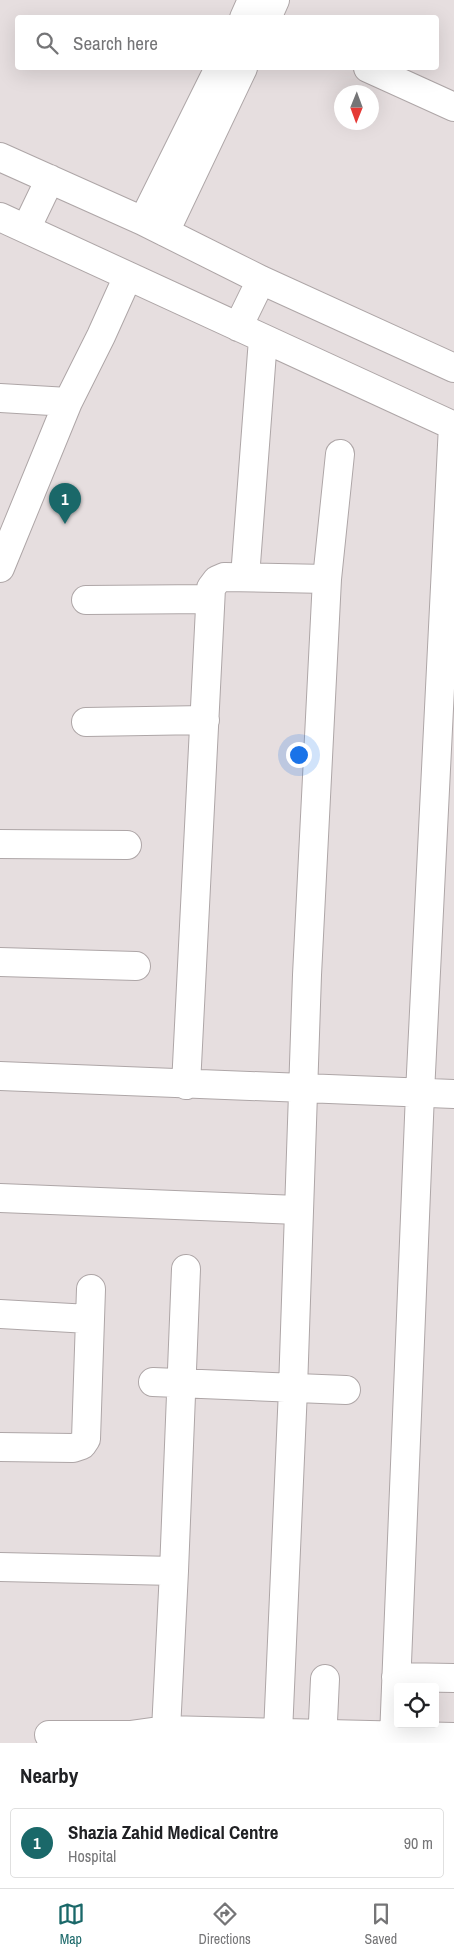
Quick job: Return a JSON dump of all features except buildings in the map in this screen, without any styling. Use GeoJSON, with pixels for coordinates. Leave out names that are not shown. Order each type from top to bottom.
{"type":"FeatureCollection","features":[{"type":"Feature","properties":{"kind":"street"},"geometry":{"type":"LineString","coordinates":[[245,15],[252,0]]}},
{"type":"Feature","properties":{"kind":"street"},"geometry":{"type":"LineString","coordinates":[[268,15],[275,0]]}},
{"type":"Feature","properties":{"kind":"street"},"geometry":{"type":"LineString","coordinates":[[154,226],[218,70]]}},
{"type":"Feature","properties":{"kind":"street"},"geometry":{"type":"LineString","coordinates":[[154,226],[242,70]]}},
{"type":"Feature","properties":{"kind":"street"},"geometry":{"type":"LineString","coordinates":[[372,70],[454,107]]}},
{"type":"Feature","properties":{"kind":"street"},"geometry":{"type":"LineString","coordinates":[[0,157],[154,226],[260,280],[454,368]]}},
{"type":"Feature","properties":{"kind":"street"},"geometry":{"type":"LineString","coordinates":[[26,229],[50,179]]}},
{"type":"Feature","properties":{"kind":"street"},"geometry":{"type":"LineString","coordinates":[[0,217],[453,425],[420,1093],[394,1737]]}},
{"type":"Feature","properties":{"kind":"street"},"geometry":{"type":"LineString","coordinates":[[0,568],[68,402],[128,276]]}},
{"type":"Feature","properties":{"kind":"street"},"geometry":{"type":"LineString","coordinates":[[238,327],[260,280]]}},
{"type":"Feature","properties":{"kind":"street"},"geometry":{"type":"LineString","coordinates":[[245,577],[263,339]]}},
{"type":"Feature","properties":{"kind":"street"},"geometry":{"type":"LineString","coordinates":[[0,398],[68,402]]}},
{"type":"Feature","properties":{"kind":"street"},"geometry":{"type":"LineString","coordinates":[[278,1733],[293,1389],[302,1088],[327,579],[340,454]]}},
{"type":"Feature","properties":{"kind":"street"},"geometry":{"type":"LineString","coordinates":[[186,1085],[211,588],[216,580],[224,577],[327,579]]}},
{"type":"Feature","properties":{"kind":"street"},"geometry":{"type":"LineString","coordinates":[[86,600],[209,599]]}},
{"type":"Feature","properties":{"kind":"street"},"geometry":{"type":"LineString","coordinates":[[86,722],[205,720]]}},
{"type":"Feature","properties":{"kind":"street"},"geometry":{"type":"LineString","coordinates":[[0,844],[127,845]]}},
{"type":"Feature","properties":{"kind":"street"},"geometry":{"type":"LineString","coordinates":[[0,962],[136,966]]}},
{"type":"Feature","properties":{"kind":"street"},"geometry":{"type":"LineString","coordinates":[[0,1076],[186,1085],[454,1094]]}},
{"type":"Feature","properties":{"kind":"street"},"geometry":{"type":"LineString","coordinates":[[0,1198],[298,1210]]}},
{"type":"Feature","properties":{"kind":"street"},"geometry":{"type":"LineString","coordinates":[[166,1730],[186,1269]]}},
{"type":"Feature","properties":{"kind":"street"},"geometry":{"type":"LineString","coordinates":[[0,1447],[73,1448],[82,1445],[86,1439],[91,1290]]}},
{"type":"Feature","properties":{"kind":"street"},"geometry":{"type":"LineString","coordinates":[[0,1314],[89,1319]]}},
{"type":"Feature","properties":{"kind":"street"},"geometry":{"type":"LineString","coordinates":[[153,1382],[346,1390]]}},
{"type":"Feature","properties":{"kind":"street"},"geometry":{"type":"LineString","coordinates":[[0,1567],[174,1571]]}},
{"type":"Feature","properties":{"kind":"street"},"geometry":{"type":"LineString","coordinates":[[396,1677],[454,1678]]}},
{"type":"Feature","properties":{"kind":"street"},"geometry":{"type":"LineString","coordinates":[[322,1738],[325,1679]]}},
{"type":"Feature","properties":{"kind":"street"},"geometry":{"type":"LineString","coordinates":[[49,1735],[130,1739],[166,1730],[278,1733],[322,1738],[454,1737]]}},
{"type":"Feature","properties":{"kind":"place","name":"Shazia Zahid Medical Centre"},"geometry":{"type":"Point","coordinates":[65,524]}}]}
